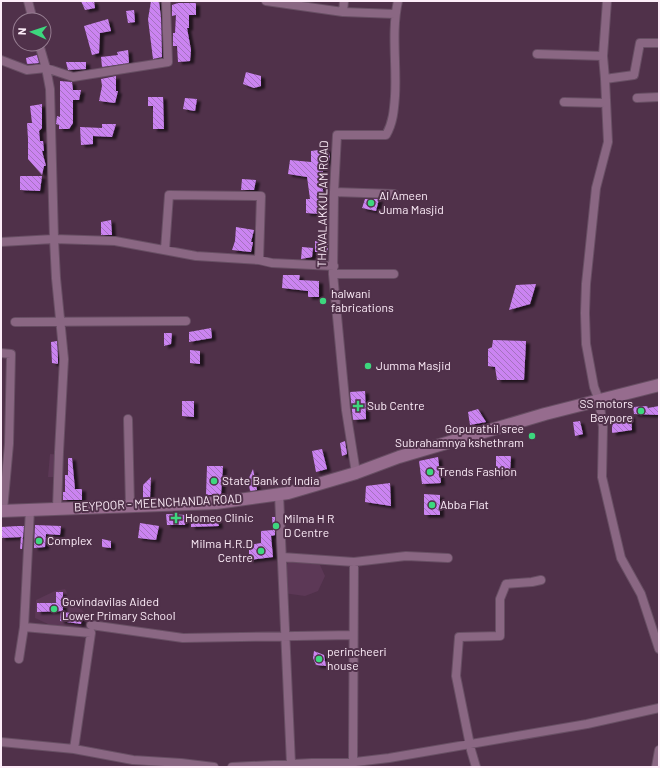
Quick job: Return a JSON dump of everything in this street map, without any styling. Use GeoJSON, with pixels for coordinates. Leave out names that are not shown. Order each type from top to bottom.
{"type":"FeatureCollection","features":[{"type":"Feature","properties":{"kind":"main road","name":"BEYPOOR - MEENCHANDA ROAD"},"geometry":{"type":"LineString","coordinates":[[2,510],[216,503],[288,493],[356,473],[399,457],[598,400],[659,385]]}},
{"type":"Feature","properties":{"kind":"street"},"geometry":{"type":"LineString","coordinates":[[28,1],[31,12]]}},
{"type":"Feature","properties":{"kind":"street"},"geometry":{"type":"LineString","coordinates":[[1,60],[27,70],[46,68],[73,76],[168,62],[166,1]]}},
{"type":"Feature","properties":{"kind":"street"},"geometry":{"type":"LineString","coordinates":[[266,1],[343,12],[395,14],[398,1]]}},
{"type":"Feature","properties":{"kind":"street"},"geometry":{"type":"LineString","coordinates":[[343,12],[344,1]]}},
{"type":"Feature","properties":{"kind":"street"},"geometry":{"type":"LineString","coordinates":[[607,1],[603,56],[608,142],[596,188],[586,284],[586,344],[603,427],[602,477],[619,550],[621,558],[640,594],[659,649]]}},
{"type":"Feature","properties":{"kind":"street","name":"THAVALAKKULAM ROAD"},"geometry":{"type":"LineString","coordinates":[[356,473],[346,410],[333,270],[334,192],[337,135],[386,135],[391,127],[396,77],[395,14]]}},
{"type":"Feature","properties":{"kind":"street"},"geometry":{"type":"LineString","coordinates":[[605,79],[634,75],[640,43],[659,43]]}},
{"type":"Feature","properties":{"kind":"street"},"geometry":{"type":"LineString","coordinates":[[41,52],[50,90],[54,239],[64,359],[58,452],[57,508]]}},
{"type":"Feature","properties":{"kind":"street"},"geometry":{"type":"LineString","coordinates":[[537,54],[603,56]]}},
{"type":"Feature","properties":{"kind":"street"},"geometry":{"type":"LineString","coordinates":[[637,98],[659,97]]}},
{"type":"Feature","properties":{"kind":"street"},"geometry":{"type":"LineString","coordinates":[[564,102],[606,103]]}},
{"type":"Feature","properties":{"kind":"street"},"geometry":{"type":"LineString","coordinates":[[334,192],[394,194]]}},
{"type":"Feature","properties":{"kind":"street"},"geometry":{"type":"LineString","coordinates":[[165,250],[169,195],[261,196],[259,260]]}},
{"type":"Feature","properties":{"kind":"street"},"geometry":{"type":"LineString","coordinates":[[1,242],[54,239],[115,241],[196,256],[259,260],[272,263],[333,270],[394,274]]}},
{"type":"Feature","properties":{"kind":"street"},"geometry":{"type":"LineString","coordinates":[[15,322],[186,321]]}},
{"type":"Feature","properties":{"kind":"street"},"geometry":{"type":"LineString","coordinates":[[1,353],[11,354],[9,444],[2,510]]}},
{"type":"Feature","properties":{"kind":"street"},"geometry":{"type":"LineString","coordinates":[[128,419],[130,506]]}},
{"type":"Feature","properties":{"kind":"street"},"geometry":{"type":"LineString","coordinates":[[279,494],[291,764]]}},
{"type":"Feature","properties":{"kind":"street"},"geometry":{"type":"LineString","coordinates":[[19,659],[24,627],[30,509]]}},
{"type":"Feature","properties":{"kind":"street"},"geometry":{"type":"LineString","coordinates":[[282,557],[354,562],[406,556],[448,558]]}},
{"type":"Feature","properties":{"kind":"street"},"geometry":{"type":"LineString","coordinates":[[353,762],[354,562]]}},
{"type":"Feature","properties":{"kind":"street"},"geometry":{"type":"LineString","coordinates":[[476,767],[456,676],[459,638],[500,636],[500,599],[506,584],[541,580]]}},
{"type":"Feature","properties":{"kind":"street"},"geometry":{"type":"LineString","coordinates":[[91,625],[183,638],[353,635]]}},
{"type":"Feature","properties":{"kind":"street"},"geometry":{"type":"LineString","coordinates":[[24,627],[91,633],[74,749]]}},
{"type":"Feature","properties":{"kind":"street"},"geometry":{"type":"LineString","coordinates":[[232,767],[353,762],[366,764],[389,758],[587,724],[659,708]]}},
{"type":"Feature","properties":{"kind":"street"},"geometry":{"type":"LineString","coordinates":[[1,742],[74,749],[133,760],[214,767]]}},
{"type":"Feature","properties":{"kind":"street"},"geometry":{"type":"LineString","coordinates":[[656,767],[659,750]]}},
{"type":"Feature","properties":{"kind":"shaded area"},"geometry":{"type":"Polygon","coordinates":[[[50,454],[63,455],[62,477],[48,477],[50,454]]]}},
{"type":"Feature","properties":{"kind":"shaded area"},"geometry":{"type":"Polygon","coordinates":[[[290,560],[320,565],[325,576],[318,591],[305,596],[283,593],[285,567],[290,560]]]}},
{"type":"Feature","properties":{"kind":"shaded area"},"geometry":{"type":"Polygon","coordinates":[[[65,589],[73,605],[87,615],[84,624],[79,629],[48,624],[35,618],[36,600],[55,591],[65,589]]]}},
{"type":"Feature","properties":{"kind":"building"},"geometry":{"type":"Polygon","coordinates":[[[81,1],[94,1],[95,8],[85,10],[81,1]]]}},
{"type":"Feature","properties":{"kind":"building"},"geometry":{"type":"Polygon","coordinates":[[[151,1],[159,1],[161,18],[162,57],[153,59],[148,19],[151,1]]]}},
{"type":"Feature","properties":{"kind":"building"},"geometry":{"type":"Polygon","coordinates":[[[178,3],[196,3],[196,15],[189,15],[189,28],[187,28],[191,50],[190,61],[178,62],[177,46],[173,46],[173,33],[175,33],[176,15],[172,16],[172,5],[178,3]]]}},
{"type":"Feature","properties":{"kind":"building"},"geometry":{"type":"Polygon","coordinates":[[[134,10],[135,22],[128,23],[126,11],[134,10]]]}},
{"type":"Feature","properties":{"kind":"building"},"geometry":{"type":"Polygon","coordinates":[[[108,19],[111,31],[100,33],[99,53],[92,55],[84,26],[108,19]]]}},
{"type":"Feature","properties":{"kind":"building"},"geometry":{"type":"Polygon","coordinates":[[[128,50],[129,63],[102,67],[101,57],[118,55],[117,52],[128,50]]]}},
{"type":"Feature","properties":{"kind":"building"},"geometry":{"type":"Polygon","coordinates":[[[37,55],[39,63],[27,64],[26,58],[37,55]]]}},
{"type":"Feature","properties":{"kind":"building"},"geometry":{"type":"Polygon","coordinates":[[[66,62],[86,62],[86,69],[68,70],[66,62]]]}},
{"type":"Feature","properties":{"kind":"building"},"geometry":{"type":"Polygon","coordinates":[[[246,72],[261,76],[261,86],[254,88],[243,84],[246,72]]]}},
{"type":"Feature","properties":{"kind":"building"},"geometry":{"type":"Polygon","coordinates":[[[116,76],[116,91],[118,91],[115,103],[99,101],[102,86],[101,79],[116,76]]]}},
{"type":"Feature","properties":{"kind":"building"},"geometry":{"type":"Polygon","coordinates":[[[60,81],[72,82],[73,90],[81,90],[79,100],[73,100],[73,123],[69,129],[59,129],[59,125],[56,124],[57,116],[60,117],[60,81]]]}},
{"type":"Feature","properties":{"kind":"building"},"geometry":{"type":"Polygon","coordinates":[[[148,97],[163,97],[164,129],[153,129],[153,106],[148,106],[148,97]]]}},
{"type":"Feature","properties":{"kind":"building"},"geometry":{"type":"Polygon","coordinates":[[[185,98],[197,99],[195,111],[183,109],[185,98]]]}},
{"type":"Feature","properties":{"kind":"building"},"geometry":{"type":"Polygon","coordinates":[[[42,104],[42,128],[39,131],[40,141],[43,141],[44,151],[42,151],[46,166],[44,166],[42,175],[28,159],[27,123],[32,123],[30,106],[42,104]]]}},
{"type":"Feature","properties":{"kind":"building"},"geometry":{"type":"Polygon","coordinates":[[[102,124],[116,124],[112,137],[93,136],[93,144],[81,145],[80,127],[102,128],[102,124]]]}},
{"type":"Feature","properties":{"kind":"building"},"geometry":{"type":"Polygon","coordinates":[[[326,149],[330,157],[328,163],[323,163],[323,178],[321,178],[324,196],[321,195],[320,214],[306,213],[306,199],[310,199],[307,177],[288,174],[290,160],[311,162],[311,151],[326,149]]]}},
{"type":"Feature","properties":{"kind":"building"},"geometry":{"type":"Polygon","coordinates":[[[20,176],[42,176],[40,191],[20,190],[20,176]]]}},
{"type":"Feature","properties":{"kind":"building"},"geometry":{"type":"Polygon","coordinates":[[[242,179],[256,180],[254,190],[241,190],[242,179]]]}},
{"type":"Feature","properties":{"kind":"building","name":"Al Ameen Juma Masjid"},"geometry":{"type":"Polygon","coordinates":[[[365,199],[379,199],[376,211],[362,208],[365,199]]]}},
{"type":"Feature","properties":{"kind":"building"},"geometry":{"type":"Polygon","coordinates":[[[111,220],[112,235],[101,235],[101,222],[111,220]]]}},
{"type":"Feature","properties":{"kind":"building"},"geometry":{"type":"Polygon","coordinates":[[[236,227],[254,230],[251,242],[253,242],[251,252],[232,250],[235,241],[236,227]]]}},
{"type":"Feature","properties":{"kind":"building"},"geometry":{"type":"Polygon","coordinates":[[[315,241],[328,243],[328,252],[315,252],[315,241]]]}},
{"type":"Feature","properties":{"kind":"building"},"geometry":{"type":"Polygon","coordinates":[[[302,247],[313,248],[312,257],[301,259],[302,247]]]}},
{"type":"Feature","properties":{"kind":"building"},"geometry":{"type":"Polygon","coordinates":[[[283,275],[300,275],[299,280],[319,281],[319,297],[308,297],[308,291],[282,288],[283,275]]]}},
{"type":"Feature","properties":{"kind":"building"},"geometry":{"type":"Polygon","coordinates":[[[536,284],[530,304],[509,310],[516,285],[536,284]]]}},
{"type":"Feature","properties":{"kind":"building"},"geometry":{"type":"Polygon","coordinates":[[[211,328],[212,338],[189,342],[189,332],[211,328]]]}},
{"type":"Feature","properties":{"kind":"building"},"geometry":{"type":"Polygon","coordinates":[[[164,333],[172,333],[171,344],[164,346],[164,333]]]}},
{"type":"Feature","properties":{"kind":"building"},"geometry":{"type":"Polygon","coordinates":[[[493,340],[526,341],[524,380],[497,380],[495,367],[488,366],[488,349],[492,347],[493,340]]]}},
{"type":"Feature","properties":{"kind":"building"},"geometry":{"type":"Polygon","coordinates":[[[57,341],[58,364],[52,363],[51,342],[57,341]]]}},
{"type":"Feature","properties":{"kind":"building"},"geometry":{"type":"Polygon","coordinates":[[[190,350],[200,351],[200,364],[190,363],[190,350]]]}},
{"type":"Feature","properties":{"kind":"building","name":"Sub Centre"},"geometry":{"type":"Polygon","coordinates":[[[365,391],[366,419],[353,420],[350,392],[365,391]]]}},
{"type":"Feature","properties":{"kind":"building"},"geometry":{"type":"Polygon","coordinates":[[[182,401],[194,401],[194,417],[182,416],[182,401]]]}},
{"type":"Feature","properties":{"kind":"building"},"geometry":{"type":"Polygon","coordinates":[[[647,406],[648,408],[659,406],[659,415],[634,414],[633,407],[647,406]]]}},
{"type":"Feature","properties":{"kind":"building"},"geometry":{"type":"Polygon","coordinates":[[[478,409],[486,422],[470,425],[468,412],[478,409]]]}},
{"type":"Feature","properties":{"kind":"building"},"geometry":{"type":"Polygon","coordinates":[[[631,415],[632,430],[612,433],[612,418],[631,415]]]}},
{"type":"Feature","properties":{"kind":"building"},"geometry":{"type":"Polygon","coordinates":[[[580,421],[583,434],[575,436],[573,422],[580,421]]]}},
{"type":"Feature","properties":{"kind":"building"},"geometry":{"type":"Polygon","coordinates":[[[345,441],[347,454],[342,456],[340,443],[345,441]]]}},
{"type":"Feature","properties":{"kind":"building"},"geometry":{"type":"Polygon","coordinates":[[[322,449],[327,469],[316,472],[312,451],[322,449]]]}},
{"type":"Feature","properties":{"kind":"building"},"geometry":{"type":"Polygon","coordinates":[[[496,456],[511,456],[510,472],[496,476],[496,456]]]}},
{"type":"Feature","properties":{"kind":"building","name":"Trends Fashion"},"geometry":{"type":"Polygon","coordinates":[[[438,457],[441,483],[422,484],[419,461],[438,457]]]}},
{"type":"Feature","properties":{"kind":"building"},"geometry":{"type":"Polygon","coordinates":[[[68,458],[72,458],[75,489],[82,489],[82,500],[63,500],[63,492],[65,492],[65,475],[68,475],[68,458]]]}},
{"type":"Feature","properties":{"kind":"building","name":"State Bank of India"},"geometry":{"type":"Polygon","coordinates":[[[207,466],[223,466],[221,495],[206,495],[207,466]]]}},
{"type":"Feature","properties":{"kind":"building"},"geometry":{"type":"Polygon","coordinates":[[[253,469],[257,490],[250,491],[248,480],[253,469]]]}},
{"type":"Feature","properties":{"kind":"building"},"geometry":{"type":"Polygon","coordinates":[[[151,477],[150,498],[143,498],[143,485],[151,477]]]}},
{"type":"Feature","properties":{"kind":"building"},"geometry":{"type":"Polygon","coordinates":[[[390,483],[391,506],[365,502],[366,486],[390,483]]]}},
{"type":"Feature","properties":{"kind":"building","name":"Abba Flat"},"geometry":{"type":"Polygon","coordinates":[[[424,494],[440,495],[440,515],[424,515],[424,494]]]}},
{"type":"Feature","properties":{"kind":"building"},"geometry":{"type":"Polygon","coordinates":[[[166,514],[186,515],[185,525],[167,525],[166,514]]]}},
{"type":"Feature","properties":{"kind":"building"},"geometry":{"type":"Polygon","coordinates":[[[217,517],[219,526],[191,527],[191,520],[204,520],[217,517]]]}},
{"type":"Feature","properties":{"kind":"building","name":"Milma H.R.D Centre"},"geometry":{"type":"Polygon","coordinates":[[[272,517],[275,517],[275,535],[271,536],[273,557],[249,560],[249,545],[261,543],[261,531],[273,530],[272,517]]]}},
{"type":"Feature","properties":{"kind":"building"},"geometry":{"type":"Polygon","coordinates":[[[140,523],[159,526],[156,540],[138,538],[140,523]]]}},
{"type":"Feature","properties":{"kind":"building"},"geometry":{"type":"Polygon","coordinates":[[[35,525],[61,526],[60,535],[46,534],[45,547],[34,548],[35,525]]]}},
{"type":"Feature","properties":{"kind":"building"},"geometry":{"type":"Polygon","coordinates":[[[24,526],[22,549],[20,549],[21,537],[1,538],[1,527],[24,526]]]}},
{"type":"Feature","properties":{"kind":"building"},"geometry":{"type":"Polygon","coordinates":[[[102,539],[111,541],[111,548],[102,547],[102,539]]]}},
{"type":"Feature","properties":{"kind":"building","name":"Govindavilas Aided Lower Primary School"},"geometry":{"type":"Polygon","coordinates":[[[56,592],[63,592],[63,611],[37,612],[37,603],[56,603],[56,592]]]}},
{"type":"Feature","properties":{"kind":"building","name":"Govindavilas Aided Lower Primary School"},"geometry":{"type":"Polygon","coordinates":[[[61,612],[82,614],[81,624],[60,621],[61,612]]]}},
{"type":"Feature","properties":{"kind":"building","name":"perincheeri house"},"geometry":{"type":"Polygon","coordinates":[[[314,651],[324,655],[326,666],[316,665],[313,658],[314,651]]]}},
{"type":"Feature","properties":{"kind":"place","name":"Al Ameen Juma Masjid"},"geometry":{"type":"Point","coordinates":[371,203]}},
{"type":"Feature","properties":{"kind":"place","name":"halwani fabrications"},"geometry":{"type":"Point","coordinates":[323,301]}},
{"type":"Feature","properties":{"kind":"place","name":"Jumma Masjid"},"geometry":{"type":"Point","coordinates":[368,366]}},
{"type":"Feature","properties":{"kind":"place","name":"Sub Centre"},"geometry":{"type":"Point","coordinates":[358,406]}},
{"type":"Feature","properties":{"kind":"place","name":"SS motors Beypore"},"geometry":{"type":"Point","coordinates":[641,411]}},
{"type":"Feature","properties":{"kind":"place","name":"Gopurathil sree Subrahamnya kshethram"},"geometry":{"type":"Point","coordinates":[532,436]}},
{"type":"Feature","properties":{"kind":"place","name":"Trends Fashion"},"geometry":{"type":"Point","coordinates":[430,472]}},
{"type":"Feature","properties":{"kind":"place","name":"State Bank of India"},"geometry":{"type":"Point","coordinates":[214,481]}},
{"type":"Feature","properties":{"kind":"place","name":"Abba Flat"},"geometry":{"type":"Point","coordinates":[432,505]}},
{"type":"Feature","properties":{"kind":"place","name":"Homeo Clinic"},"geometry":{"type":"Point","coordinates":[176,518]}},
{"type":"Feature","properties":{"kind":"place","name":"Milma H R D Centre"},"geometry":{"type":"Point","coordinates":[276,526]}},
{"type":"Feature","properties":{"kind":"place","name":"Complex"},"geometry":{"type":"Point","coordinates":[39,541]}},
{"type":"Feature","properties":{"kind":"place","name":"Milma H.R.D Centre"},"geometry":{"type":"Point","coordinates":[261,551]}},
{"type":"Feature","properties":{"kind":"place","name":"Govindavilas Aided Lower Primary School"},"geometry":{"type":"Point","coordinates":[54,609]}},
{"type":"Feature","properties":{"kind":"place","name":"perincheeri house"},"geometry":{"type":"Point","coordinates":[319,659]}}]}
